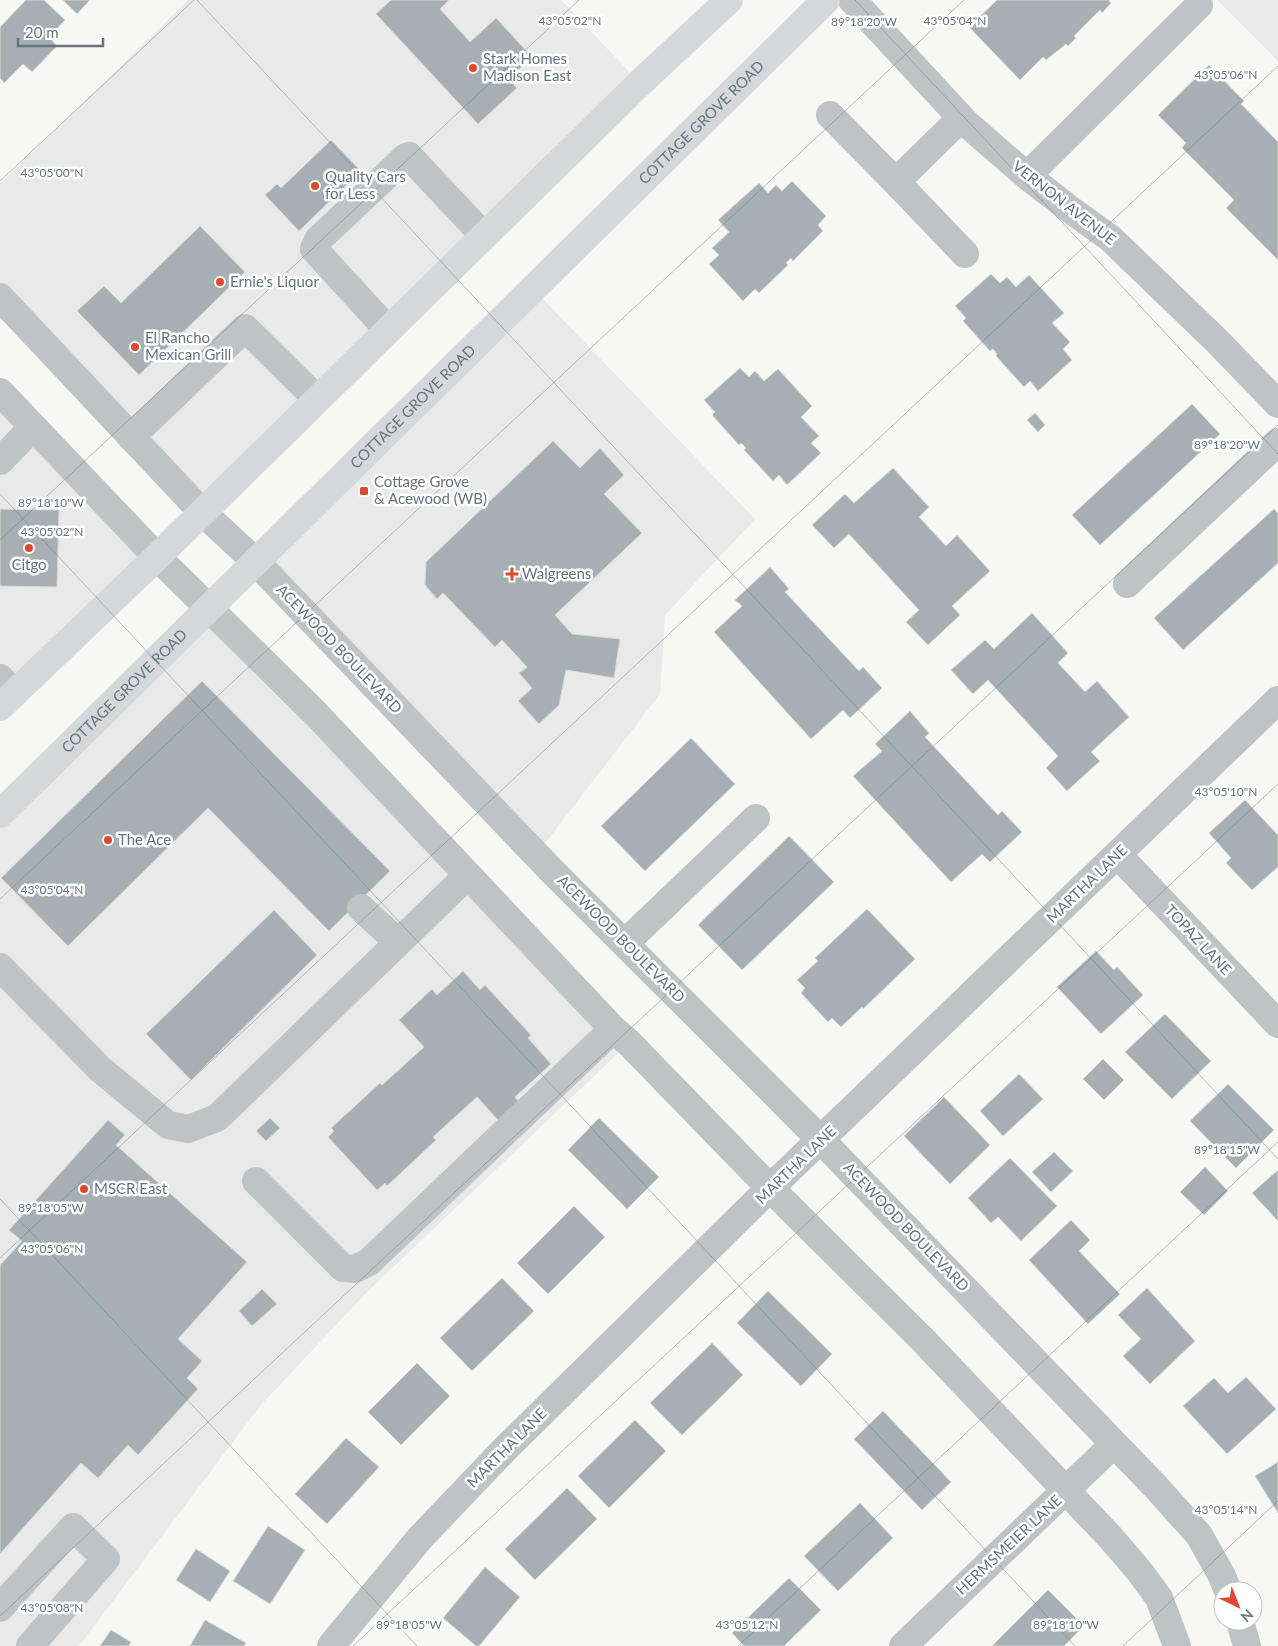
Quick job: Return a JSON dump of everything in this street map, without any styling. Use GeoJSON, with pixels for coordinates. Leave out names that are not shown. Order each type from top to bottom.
{"type":"FeatureCollection","features":[{"type":"Feature","properties":{"kind":"main road"},"geometry":{"type":"LineString","coordinates":[[5,693],[156,557],[640,83],[728,0]]}},
{"type":"Feature","properties":{"kind":"main road","name":"COTTAGE GROVE ROAD"},"geometry":{"type":"LineString","coordinates":[[0,814],[826,0]]}},
{"type":"Feature","properties":{"kind":"street","name":"VERNON AVENUE"},"geometry":{"type":"LineString","coordinates":[[852,0],[961,118],[1027,176],[1110,238],[1217,341],[1278,404]]}},
{"type":"Feature","properties":{"kind":"street"},"geometry":{"type":"LineString","coordinates":[[1027,176],[1199,5]]}},
{"type":"Feature","properties":{"kind":"street"},"geometry":{"type":"LineString","coordinates":[[830,115],[965,254]]}},
{"type":"Feature","properties":{"kind":"street"},"geometry":{"type":"LineString","coordinates":[[896,182],[961,118]]}},
{"type":"Feature","properties":{"kind":"street"},"geometry":{"type":"LineString","coordinates":[[388,330],[314,249],[318,240],[409,156],[484,236]]}},
{"type":"Feature","properties":{"kind":"street","name":"ACEWOOD BOULEVARD"},"geometry":{"type":"LineString","coordinates":[[0,297],[202,512],[256,562],[512,830],[821,1140],[1114,1444],[1199,1534],[1224,1581]]}},
{"type":"Feature","properties":{"kind":"street"},"geometry":{"type":"LineString","coordinates":[[131,437],[245,328],[317,399]]}},
{"type":"Feature","properties":{"kind":"street"},"geometry":{"type":"LineString","coordinates":[[0,392],[156,557],[317,715],[613,1029],[924,1341],[1110,1537],[1159,1598],[1177,1646]]}},
{"type":"Feature","properties":{"kind":"street"},"geometry":{"type":"LineString","coordinates":[[0,461],[33,426]]}},
{"type":"Feature","properties":{"kind":"street"},"geometry":{"type":"LineString","coordinates":[[1127,584],[1278,442]]}},
{"type":"Feature","properties":{"kind":"street","name":"MARTHA LANE"},"geometry":{"type":"LineString","coordinates":[[331,1646],[420,1538],[499,1455],[770,1188],[1278,700]]}},
{"type":"Feature","properties":{"kind":"street"},"geometry":{"type":"LineString","coordinates":[[624,943],[756,818]]}},
{"type":"Feature","properties":{"kind":"street","name":"TOPAZ LANE"},"geometry":{"type":"LineString","coordinates":[[1118,855],[1278,1024]]}},
{"type":"Feature","properties":{"kind":"street"},"geometry":{"type":"LineString","coordinates":[[0,967],[100,1069],[168,1126],[188,1129],[217,1118],[468,875]]}},
{"type":"Feature","properties":{"kind":"street"},"geometry":{"type":"LineString","coordinates":[[361,908],[398,942]]}},
{"type":"Feature","properties":{"kind":"street"},"geometry":{"type":"LineString","coordinates":[[256,1180],[343,1268],[355,1268],[369,1262],[613,1029]]}},
{"type":"Feature","properties":{"kind":"street","name":"HERMSMEIER LANE"},"geometry":{"type":"LineString","coordinates":[[903,1646],[1114,1444]]}},
{"type":"Feature","properties":{"kind":"street"},"geometry":{"type":"LineString","coordinates":[[0,1608],[73,1527],[106,1559],[30,1646]]}},
{"type":"Feature","properties":{"kind":"street"},"geometry":{"type":"LineString","coordinates":[[1242,1631],[1246,1646]]}},
{"type":"Feature","properties":{"kind":"shaded area"},"geometry":{"type":"Polygon","coordinates":[[[188,0],[561,0],[640,83],[202,512],[0,297],[0,184],[188,0]]]}},
{"type":"Feature","properties":{"kind":"shaded area"},"geometry":{"type":"Polygon","coordinates":[[[1217,0],[1278,0],[1278,61],[1217,0]]]}},
{"type":"Feature","properties":{"kind":"shaded area"},"geometry":{"type":"Polygon","coordinates":[[[533,289],[755,519],[665,615],[660,694],[536,855],[256,562],[533,289]]]}},
{"type":"Feature","properties":{"kind":"shaded area"},"geometry":{"type":"Polygon","coordinates":[[[0,392],[157,557],[0,707],[0,392]]]}},
{"type":"Feature","properties":{"kind":"shaded area"},"geometry":{"type":"Polygon","coordinates":[[[208,609],[629,1043],[365,1294],[260,1406],[79,1646],[0,1646],[0,814],[208,609]]]}},
{"type":"Feature","properties":{"kind":"building"},"geometry":{"type":"Polygon","coordinates":[[[26,0],[44,0],[65,20],[49,37],[57,46],[32,72],[23,64],[4,83],[0,78],[0,27],[26,0]]]}},
{"type":"Feature","properties":{"kind":"building"},"geometry":{"type":"Polygon","coordinates":[[[63,0],[90,0],[77,14],[63,0]]]}},
{"type":"Feature","properties":{"kind":"building","name":"Stark Homes Madison East"},"geometry":{"type":"Polygon","coordinates":[[[391,0],[449,0],[440,9],[470,42],[496,18],[532,57],[508,79],[517,88],[478,124],[376,14],[391,0]]]}},
{"type":"Feature","properties":{"kind":"building"},"geometry":{"type":"Polygon","coordinates":[[[997,0],[1110,0],[1111,3],[1102,13],[1100,10],[1074,36],[1076,38],[1068,46],[1066,44],[1046,60],[1043,57],[1020,80],[969,27],[997,0]]]}},
{"type":"Feature","properties":{"kind":"building"},"geometry":{"type":"Polygon","coordinates":[[[1209,65],[1244,101],[1241,104],[1278,142],[1278,260],[1226,208],[1234,200],[1182,148],[1186,143],[1158,115],[1209,65]]]}},
{"type":"Feature","properties":{"kind":"building","name":"Quality Cars for Less"},"geometry":{"type":"Polygon","coordinates":[[[331,140],[361,171],[299,231],[265,195],[277,184],[281,188],[331,140]]]}},
{"type":"Feature","properties":{"kind":"building"},"geometry":{"type":"Polygon","coordinates":[[[792,181],[826,216],[818,225],[823,231],[793,261],[791,258],[786,263],[788,265],[759,293],[755,289],[743,301],[709,264],[719,255],[712,248],[729,232],[718,220],[759,183],[768,193],[776,185],[782,191],[792,181]]]}},
{"type":"Feature","properties":{"kind":"building"},"geometry":{"type":"Polygon","coordinates":[[[200,226],[245,272],[139,375],[77,311],[104,286],[121,303],[200,226]]]}},
{"type":"Feature","properties":{"kind":"building"},"geometry":{"type":"Polygon","coordinates":[[[991,274],[1000,283],[1007,277],[1016,287],[1029,275],[1064,313],[1052,323],[1070,342],[1063,349],[1072,360],[1038,391],[1030,381],[1024,387],[996,356],[997,354],[993,349],[990,351],[963,321],[966,318],[955,306],[991,274]]]}},
{"type":"Feature","properties":{"kind":"building"},"geometry":{"type":"Polygon","coordinates":[[[740,368],[749,377],[755,371],[764,381],[778,369],[812,406],[801,417],[819,436],[811,443],[821,453],[787,485],[779,475],[773,481],[744,450],[746,448],[741,443],[739,445],[712,415],[715,412],[704,400],[740,368]]]}},
{"type":"Feature","properties":{"kind":"building"},"geometry":{"type":"Polygon","coordinates":[[[1192,404],[1220,434],[1100,545],[1072,515],[1192,404]]]}},
{"type":"Feature","properties":{"kind":"building"},"geometry":{"type":"Polygon","coordinates":[[[1035,413],[1045,425],[1038,432],[1027,420],[1035,413]]]}},
{"type":"Feature","properties":{"kind":"building","name":"Walgreens"},"geometry":{"type":"Polygon","coordinates":[[[553,441],[580,468],[600,448],[624,475],[604,494],[642,533],[555,615],[572,634],[620,639],[614,678],[566,670],[559,705],[539,724],[518,701],[532,688],[519,673],[527,667],[502,640],[495,647],[443,593],[437,599],[425,585],[426,562],[553,441]]]}},
{"type":"Feature","properties":{"kind":"building"},"geometry":{"type":"Polygon","coordinates":[[[893,468],[929,507],[919,517],[946,546],[957,535],[990,571],[952,606],[960,615],[928,645],[906,622],[919,610],[849,534],[834,548],[812,525],[845,494],[854,503],[893,468]]]}},
{"type":"Feature","properties":{"kind":"building","name":"Citgo"},"geometry":{"type":"Polygon","coordinates":[[[0,509],[59,510],[57,587],[0,586],[0,509]]]}},
{"type":"Feature","properties":{"kind":"building"},"geometry":{"type":"Polygon","coordinates":[[[1274,509],[1278,513],[1278,563],[1183,650],[1154,618],[1274,509]]]}},
{"type":"Feature","properties":{"kind":"building"},"geometry":{"type":"Polygon","coordinates":[[[770,567],[789,589],[785,592],[859,671],[863,667],[882,688],[850,718],[843,710],[811,739],[714,632],[742,606],[735,600],[770,567]]]}},
{"type":"Feature","properties":{"kind":"building"},"geometry":{"type":"Polygon","coordinates":[[[1032,613],[1068,653],[1058,663],[1085,692],[1097,681],[1129,717],[1091,752],[1100,761],[1067,791],[1046,768],[1058,756],[988,680],[973,694],[951,670],[985,640],[994,649],[1032,613]]]}},
{"type":"Feature","properties":{"kind":"building","name":"The Ace"},"geometry":{"type":"Polygon","coordinates":[[[202,681],[390,871],[329,931],[208,808],[68,946],[1,878],[202,681]]]}},
{"type":"Feature","properties":{"kind":"building"},"geometry":{"type":"Polygon","coordinates":[[[910,711],[929,733],[925,737],[998,815],[1002,811],[1022,832],[990,862],[982,854],[951,882],[853,776],[882,751],[875,744],[910,711]]]}},
{"type":"Feature","properties":{"kind":"building"},"geometry":{"type":"Polygon","coordinates":[[[691,738],[735,784],[645,871],[601,826],[691,738]]]}},
{"type":"Feature","properties":{"kind":"building"},"geometry":{"type":"Polygon","coordinates":[[[1245,800],[1278,835],[1278,867],[1252,890],[1226,863],[1231,858],[1209,833],[1245,800]]]}},
{"type":"Feature","properties":{"kind":"building"},"geometry":{"type":"Polygon","coordinates":[[[789,836],[834,882],[742,970],[698,925],[789,836]]]}},
{"type":"Feature","properties":{"kind":"building"},"geometry":{"type":"Polygon","coordinates":[[[867,909],[915,959],[863,1009],[862,1007],[841,1027],[832,1018],[828,1022],[801,993],[805,988],[797,980],[818,961],[815,958],[867,909]]]}},
{"type":"Feature","properties":{"kind":"building"},"geometry":{"type":"Polygon","coordinates":[[[274,910],[317,955],[191,1080],[146,1034],[274,910]]]}},
{"type":"Feature","properties":{"kind":"building"},"geometry":{"type":"Polygon","coordinates":[[[1096,951],[1114,970],[1117,967],[1143,995],[1101,1034],[1057,987],[1096,951]]]}},
{"type":"Feature","properties":{"kind":"building"},"geometry":{"type":"Polygon","coordinates":[[[463,971],[480,990],[485,985],[531,1035],[528,1038],[551,1064],[515,1097],[518,1101],[498,1120],[477,1097],[433,1137],[436,1140],[387,1186],[385,1183],[377,1190],[328,1137],[334,1131],[331,1128],[380,1083],[382,1085],[424,1047],[399,1020],[432,989],[437,995],[463,971]]]}},
{"type":"Feature","properties":{"kind":"building"},"geometry":{"type":"Polygon","coordinates":[[[1165,1014],[1211,1061],[1172,1099],[1125,1052],[1165,1014]]]}},
{"type":"Feature","properties":{"kind":"building"},"geometry":{"type":"Polygon","coordinates":[[[1103,1059],[1124,1080],[1104,1100],[1083,1079],[1103,1059]]]}},
{"type":"Feature","properties":{"kind":"building"},"geometry":{"type":"Polygon","coordinates":[[[1019,1074],[1043,1099],[1003,1136],[980,1111],[1019,1074]]]}},
{"type":"Feature","properties":{"kind":"building"},"geometry":{"type":"Polygon","coordinates":[[[1228,1084],[1274,1130],[1236,1168],[1190,1121],[1228,1084]]]}},
{"type":"Feature","properties":{"kind":"building"},"geometry":{"type":"Polygon","coordinates":[[[944,1097],[990,1145],[950,1184],[904,1136],[944,1097]]]}},
{"type":"Feature","properties":{"kind":"building"},"geometry":{"type":"Polygon","coordinates":[[[270,1118],[280,1128],[266,1141],[256,1131],[270,1118]]]}},
{"type":"Feature","properties":{"kind":"building"},"geometry":{"type":"Polygon","coordinates":[[[599,1118],[659,1177],[627,1209],[568,1150],[599,1118]]]}},
{"type":"Feature","properties":{"kind":"building"},"geometry":{"type":"Polygon","coordinates":[[[108,1120],[125,1135],[116,1145],[247,1262],[178,1339],[202,1361],[187,1378],[198,1389],[138,1455],[128,1445],[98,1478],[81,1463],[0,1554],[0,1265],[22,1241],[9,1230],[108,1120]]]}},
{"type":"Feature","properties":{"kind":"building"},"geometry":{"type":"Polygon","coordinates":[[[1054,1152],[1073,1171],[1051,1192],[1032,1172],[1054,1152]]]}},
{"type":"Feature","properties":{"kind":"building"},"geometry":{"type":"Polygon","coordinates":[[[1010,1158],[1057,1206],[1021,1241],[998,1217],[991,1223],[968,1198],[1010,1158]]]}},
{"type":"Feature","properties":{"kind":"building"},"geometry":{"type":"Polygon","coordinates":[[[1205,1167],[1228,1191],[1204,1215],[1180,1192],[1205,1167]]]}},
{"type":"Feature","properties":{"kind":"building"},"geometry":{"type":"Polygon","coordinates":[[[1278,1170],[1278,1221],[1252,1193],[1278,1170]]]}},
{"type":"Feature","properties":{"kind":"building"},"geometry":{"type":"Polygon","coordinates":[[[574,1206],[605,1237],[548,1294],[517,1263],[574,1206]]]}},
{"type":"Feature","properties":{"kind":"building"},"geometry":{"type":"Polygon","coordinates":[[[1071,1220],[1090,1240],[1079,1251],[1120,1294],[1088,1324],[1029,1260],[1071,1220]]]}},
{"type":"Feature","properties":{"kind":"building"},"geometry":{"type":"Polygon","coordinates":[[[502,1278],[534,1311],[472,1371],[440,1338],[502,1278]]]}},
{"type":"Feature","properties":{"kind":"building"},"geometry":{"type":"Polygon","coordinates":[[[1147,1288],[1195,1341],[1150,1384],[1123,1356],[1141,1339],[1118,1315],[1147,1288]]]}},
{"type":"Feature","properties":{"kind":"building"},"geometry":{"type":"Polygon","coordinates":[[[262,1289],[277,1304],[252,1326],[239,1311],[262,1289]]]}},
{"type":"Feature","properties":{"kind":"building"},"geometry":{"type":"Polygon","coordinates":[[[768,1291],[832,1354],[801,1386],[737,1323],[768,1291]]]}},
{"type":"Feature","properties":{"kind":"building"},"geometry":{"type":"Polygon","coordinates":[[[712,1343],[743,1375],[682,1435],[650,1403],[712,1343]]]}},
{"type":"Feature","properties":{"kind":"building"},"geometry":{"type":"Polygon","coordinates":[[[417,1363],[450,1396],[401,1445],[368,1412],[417,1363]]]}},
{"type":"Feature","properties":{"kind":"building"},"geometry":{"type":"Polygon","coordinates":[[[1246,1377],[1276,1409],[1227,1454],[1183,1406],[1214,1378],[1228,1393],[1246,1377]]]}},
{"type":"Feature","properties":{"kind":"building"},"geometry":{"type":"Polygon","coordinates":[[[883,1411],[951,1482],[922,1510],[854,1439],[883,1411]]]}},
{"type":"Feature","properties":{"kind":"building"},"geometry":{"type":"Polygon","coordinates":[[[635,1420],[666,1451],[609,1508],[578,1476],[635,1420]]]}},
{"type":"Feature","properties":{"kind":"building"},"geometry":{"type":"Polygon","coordinates":[[[346,1438],[379,1467],[327,1524],[295,1494],[346,1438]]]}},
{"type":"Feature","properties":{"kind":"building"},"geometry":{"type":"Polygon","coordinates":[[[1278,1462],[1278,1513],[1255,1476],[1278,1462]]]}},
{"type":"Feature","properties":{"kind":"building"},"geometry":{"type":"Polygon","coordinates":[[[567,1488],[597,1519],[535,1580],[505,1549],[567,1488]]]}},
{"type":"Feature","properties":{"kind":"building"},"geometry":{"type":"Polygon","coordinates":[[[860,1503],[893,1538],[838,1591],[804,1556],[860,1503]]]}},
{"type":"Feature","properties":{"kind":"building"},"geometry":{"type":"Polygon","coordinates":[[[268,1526],[305,1550],[270,1604],[233,1581],[268,1526]]]}},
{"type":"Feature","properties":{"kind":"building"},"geometry":{"type":"Polygon","coordinates":[[[196,1549],[230,1571],[210,1602],[176,1580],[196,1549]]]}},
{"type":"Feature","properties":{"kind":"building"},"geometry":{"type":"Polygon","coordinates":[[[485,1567],[520,1597],[479,1646],[476,1646],[443,1618],[485,1567]]]}},
{"type":"Feature","properties":{"kind":"building"},"geometry":{"type":"Polygon","coordinates":[[[789,1578],[821,1610],[784,1646],[744,1646],[732,1633],[789,1578]]]}},
{"type":"Feature","properties":{"kind":"building"},"geometry":{"type":"Polygon","coordinates":[[[1048,1590],[1084,1626],[1064,1646],[992,1646],[1048,1590]]]}},
{"type":"Feature","properties":{"kind":"building"},"geometry":{"type":"Polygon","coordinates":[[[205,1620],[246,1643],[244,1646],[190,1646],[205,1620]]]}},
{"type":"Feature","properties":{"kind":"building"},"geometry":{"type":"Polygon","coordinates":[[[111,1630],[131,1642],[129,1646],[100,1646],[111,1630]]]}},
{"type":"Feature","properties":{"kind":"place","name":"Stark Homes Madison East"},"geometry":{"type":"Point","coordinates":[473,68]}},
{"type":"Feature","properties":{"kind":"place","name":"Quality Cars for Less"},"geometry":{"type":"Point","coordinates":[315,186]}},
{"type":"Feature","properties":{"kind":"place","name":"Ernie's Liquor"},"geometry":{"type":"Point","coordinates":[220,282]}},
{"type":"Feature","properties":{"kind":"place","name":"El Rancho Mexican Grill"},"geometry":{"type":"Point","coordinates":[135,347]}},
{"type":"Feature","properties":{"kind":"place","name":"Cottage Grove & Acewood (WB)"},"geometry":{"type":"Point","coordinates":[364,491]}},
{"type":"Feature","properties":{"kind":"place","name":"Citgo"},"geometry":{"type":"Point","coordinates":[29,548]}},
{"type":"Feature","properties":{"kind":"place","name":"Walgreens"},"geometry":{"type":"Point","coordinates":[512,574]}},
{"type":"Feature","properties":{"kind":"place","name":"The Ace"},"geometry":{"type":"Point","coordinates":[108,840]}},
{"type":"Feature","properties":{"kind":"place","name":"MSCR East"},"geometry":{"type":"Point","coordinates":[84,1189]}}]}
